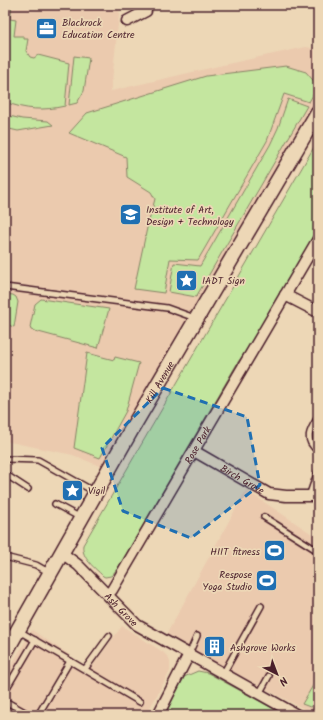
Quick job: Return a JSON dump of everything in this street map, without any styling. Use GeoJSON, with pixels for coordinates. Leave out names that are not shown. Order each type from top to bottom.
{"type":"FeatureCollection","features":[{"type":"Feature","properties":{"kind":"main road","name":"Kill Avenue"},"geometry":{"type":"LineString","coordinates":[[5,653],[195,318],[318,112]]}},
{"type":"Feature","properties":{"kind":"street"},"geometry":{"type":"LineString","coordinates":[[127,21],[146,11],[146,5]]}},
{"type":"Feature","properties":{"kind":"street","name":"Rose Park"},"geometry":{"type":"LineString","coordinates":[[108,594],[112,590],[318,239]]}},
{"type":"Feature","properties":{"kind":"street"},"geometry":{"type":"LineString","coordinates":[[285,295],[318,312]]}},
{"type":"Feature","properties":{"kind":"street","name":"Birch Grove"},"geometry":{"type":"LineString","coordinates":[[194,451],[269,494],[286,496],[314,496]]}},
{"type":"Feature","properties":{"kind":"street","name":"Ash Grove"},"geometry":{"type":"LineString","coordinates":[[62,553],[78,565],[137,625],[297,715]]}},
{"type":"Feature","properties":{"kind":"street"},"geometry":{"type":"LineString","coordinates":[[158,715],[189,654]]}},
{"type":"Feature","properties":{"kind":"lane"},"geometry":{"type":"LineString","coordinates":[[5,287],[167,308],[195,318]]}},
{"type":"Feature","properties":{"kind":"lane"},"geometry":{"type":"LineString","coordinates":[[318,417],[309,431],[311,444],[318,451]]}},
{"type":"Feature","properties":{"kind":"lane"},"geometry":{"type":"LineString","coordinates":[[5,459],[38,460],[96,493]]}},
{"type":"Feature","properties":{"kind":"lane"},"geometry":{"type":"LineString","coordinates":[[314,496],[318,471]]}},
{"type":"Feature","properties":{"kind":"lane"},"geometry":{"type":"LineString","coordinates":[[5,474],[28,489]]}},
{"type":"Feature","properties":{"kind":"lane"},"geometry":{"type":"LineString","coordinates":[[55,504],[82,519]]}},
{"type":"Feature","properties":{"kind":"lane"},"geometry":{"type":"LineString","coordinates":[[264,517],[318,552]]}},
{"type":"Feature","properties":{"kind":"lane"},"geometry":{"type":"LineString","coordinates":[[5,557],[36,566],[50,574]]}},
{"type":"Feature","properties":{"kind":"lane"},"geometry":{"type":"LineString","coordinates":[[223,674],[261,606]]}},
{"type":"Feature","properties":{"kind":"lane"},"geometry":{"type":"LineString","coordinates":[[18,630],[140,702]]}},
{"type":"Feature","properties":{"kind":"lane"},"geometry":{"type":"LineString","coordinates":[[85,669],[109,636]]}},
{"type":"Feature","properties":{"kind":"lane"},"geometry":{"type":"LineString","coordinates":[[189,654],[197,636]]}},
{"type":"Feature","properties":{"kind":"lane"},"geometry":{"type":"LineString","coordinates":[[5,691],[34,640]]}},
{"type":"Feature","properties":{"kind":"lane"},"geometry":{"type":"LineString","coordinates":[[38,715],[70,661]]}},
{"type":"Feature","properties":{"kind":"lane"},"geometry":{"type":"LineString","coordinates":[[259,694],[269,676]]}},
{"type":"Feature","properties":{"kind":"lane"},"geometry":{"type":"LineString","coordinates":[[5,701],[30,715]]}},
{"type":"Feature","properties":{"kind":"highlighted area"},"geometry":{"type":"Polygon","coordinates":[[[163,388],[247,417],[260,485],[191,538],[123,511],[102,448],[163,388]]]}},
{"type":"Feature","properties":{"kind":"shaded area","name":"Institute of Art, Design + Technology"},"geometry":{"type":"Polygon","coordinates":[[[5,5],[120,5],[111,91],[306,47],[318,49],[318,112],[109,470],[73,455],[5,441],[5,5]]]}},
{"type":"Feature","properties":{"kind":"shaded area"},"geometry":{"type":"Polygon","coordinates":[[[246,490],[318,538],[318,711],[316,715],[165,637],[246,490]]]}},
{"type":"Feature","properties":{"kind":"shaded area"},"geometry":{"type":"Polygon","coordinates":[[[122,626],[163,652],[168,657],[170,662],[170,671],[146,715],[5,715],[5,676],[32,630],[84,666],[92,667],[122,626]]]}},
{"type":"Feature","properties":{"kind":"green space"},"geometry":{"type":"Polygon","coordinates":[[[5,5],[12,5],[10,19],[16,20],[14,36],[24,36],[24,39],[28,39],[26,51],[30,57],[34,58],[38,55],[69,63],[65,106],[49,109],[35,109],[20,107],[5,102],[5,5]]]}},
{"type":"Feature","properties":{"kind":"green space"},"geometry":{"type":"Polygon","coordinates":[[[74,56],[89,58],[84,91],[77,103],[69,105],[74,56]]]}},
{"type":"Feature","properties":{"kind":"green space"},"geometry":{"type":"Polygon","coordinates":[[[286,66],[306,72],[318,86],[309,102],[284,94],[267,141],[198,260],[170,259],[164,293],[134,289],[147,228],[155,199],[151,192],[127,177],[126,157],[69,133],[87,113],[206,76],[286,66]]]}},
{"type":"Feature","properties":{"kind":"green space"},"geometry":{"type":"Polygon","coordinates":[[[288,99],[307,106],[196,297],[169,292],[174,263],[200,266],[270,145],[278,128],[288,99]]]}},
{"type":"Feature","properties":{"kind":"green space"},"geometry":{"type":"Polygon","coordinates":[[[5,115],[22,119],[48,121],[53,125],[18,131],[5,128],[5,115]]]}},
{"type":"Feature","properties":{"kind":"green space"},"geometry":{"type":"Polygon","coordinates":[[[318,140],[318,228],[260,331],[238,362],[118,568],[111,576],[105,577],[86,558],[83,545],[318,140]]]}},
{"type":"Feature","properties":{"kind":"green space"},"geometry":{"type":"Polygon","coordinates":[[[5,294],[13,295],[16,297],[18,302],[14,327],[5,324],[5,294]]]}},
{"type":"Feature","properties":{"kind":"green space"},"geometry":{"type":"Polygon","coordinates":[[[41,299],[109,309],[98,348],[31,330],[30,327],[35,304],[41,299]]]}},
{"type":"Feature","properties":{"kind":"green space"},"geometry":{"type":"Polygon","coordinates":[[[87,353],[114,360],[115,357],[139,363],[126,411],[100,458],[74,448],[87,353]]]}},
{"type":"Feature","properties":{"kind":"green space"},"geometry":{"type":"Polygon","coordinates":[[[198,671],[208,673],[285,715],[178,715],[168,709],[184,677],[198,671]]]}},
{"type":"Feature","properties":{"kind":"green space"},"geometry":{"type":"Polygon","coordinates":[[[318,677],[318,705],[310,707],[302,704],[318,677]]]}},
{"type":"Feature","properties":{"kind":"place","name":"Blackrock Education Centre"},"geometry":{"type":"Point","coordinates":[46,28]}},
{"type":"Feature","properties":{"kind":"place","name":"Institute of Art, Design + Technology"},"geometry":{"type":"Point","coordinates":[131,215]}},
{"type":"Feature","properties":{"kind":"place","name":"IADT Sign"},"geometry":{"type":"Point","coordinates":[186,280]}},
{"type":"Feature","properties":{"kind":"place","name":"Vigil"},"geometry":{"type":"Point","coordinates":[73,490]}},
{"type":"Feature","properties":{"kind":"place","name":"HIIT fitness"},"geometry":{"type":"Point","coordinates":[275,551]}},
{"type":"Feature","properties":{"kind":"place","name":"Respose Yoga Studio"},"geometry":{"type":"Point","coordinates":[267,580]}},
{"type":"Feature","properties":{"kind":"place","name":"Ashgrove Works"},"geometry":{"type":"Point","coordinates":[214,647]}}]}
